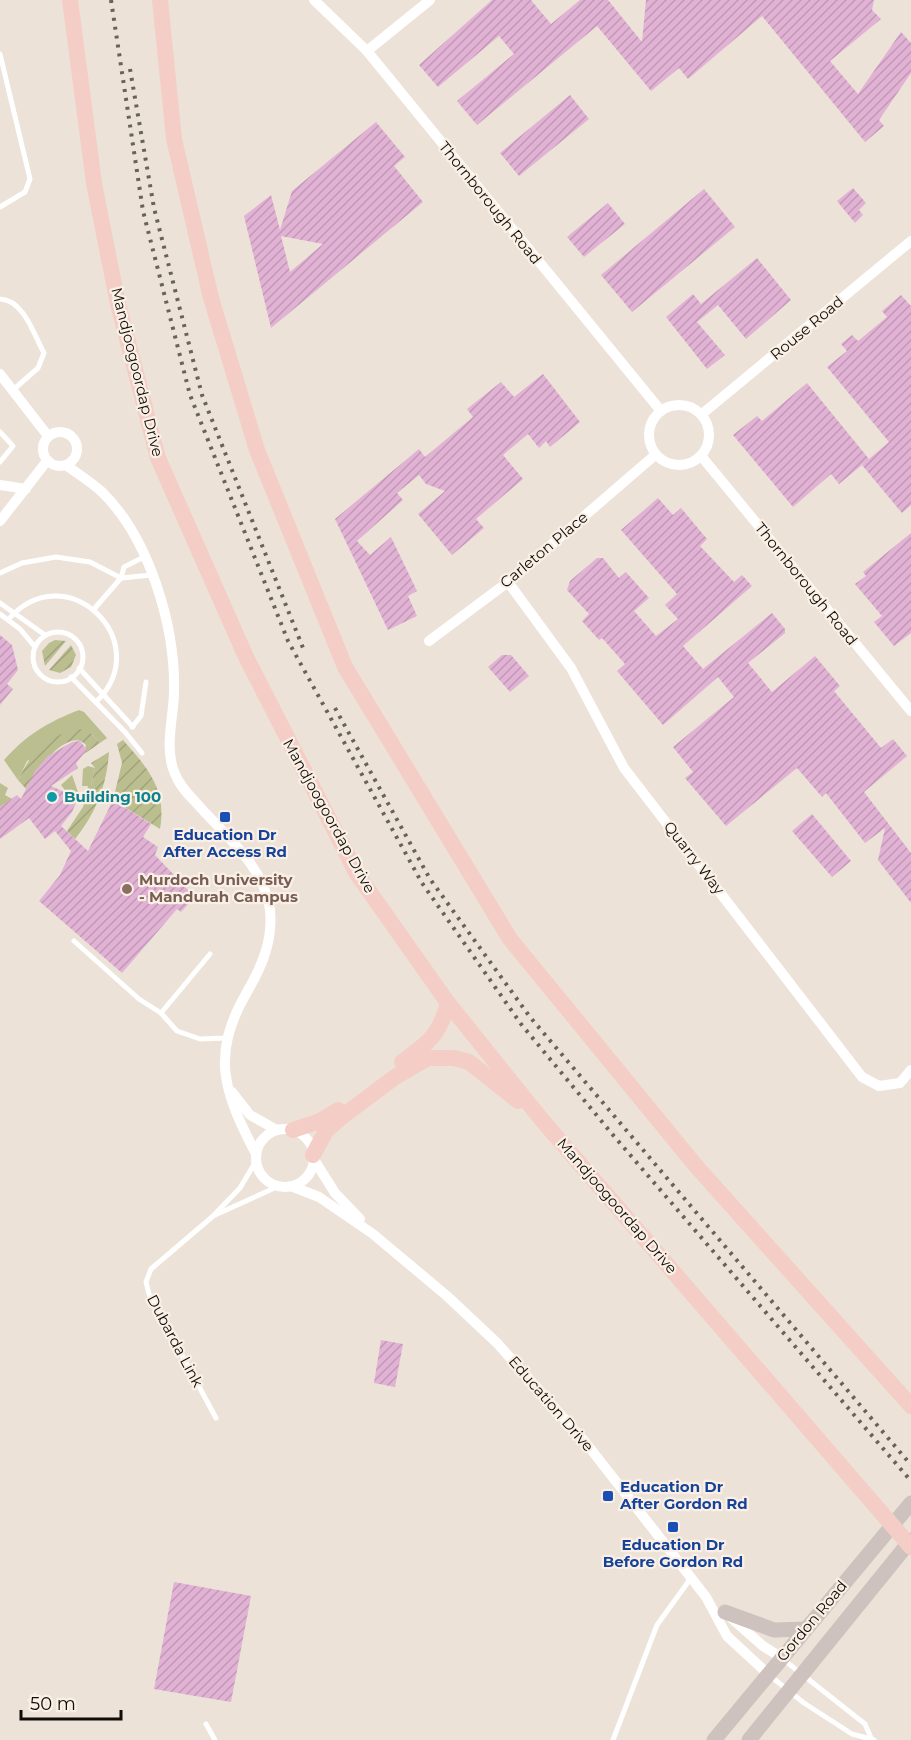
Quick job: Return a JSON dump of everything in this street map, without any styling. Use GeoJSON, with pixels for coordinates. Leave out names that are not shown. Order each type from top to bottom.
{"type":"FeatureCollection","features":[{"type":"Feature","properties":{"kind":"highway","name":"Mandjoogoordap Drive"},"geometry":{"type":"LineString","coordinates":[[70,0],[100,217],[118,304],[158,458],[251,666],[352,864],[448,1004],[542,1120],[911,1547]]}},
{"type":"Feature","properties":{"kind":"highway"},"geometry":{"type":"LineString","coordinates":[[160,0],[174,139],[211,298],[257,450],[345,667],[510,939],[696,1166],[911,1406]]}},
{"type":"Feature","properties":{"kind":"highway"},"geometry":{"type":"LineString","coordinates":[[285,1130],[331,1115],[432,1040],[440,1029],[448,1004]]}},
{"type":"Feature","properties":{"kind":"highway"},"geometry":{"type":"LineString","coordinates":[[313,1156],[326,1131],[339,1119],[395,1077],[428,1058],[454,1058],[476,1066],[542,1120]]}},
{"type":"Feature","properties":{"kind":"main road","name":"Gordon Road"},"geometry":{"type":"LineString","coordinates":[[714,1740],[911,1503]]}},
{"type":"Feature","properties":{"kind":"main road","name":"Gordon Road"},"geometry":{"type":"LineString","coordinates":[[749,1740],[911,1540]]}},
{"type":"Feature","properties":{"kind":"main road"},"geometry":{"type":"LineString","coordinates":[[725,1612],[774,1630],[805,1629]]}},
{"type":"Feature","properties":{"kind":"street","name":"Thornborough Road"},"geometry":{"type":"LineString","coordinates":[[314,0],[367,51],[661,411]]}},
{"type":"Feature","properties":{"kind":"street"},"geometry":{"type":"LineString","coordinates":[[367,51],[430,0]]}},
{"type":"Feature","properties":{"kind":"street","name":"Rouse Road"},"geometry":{"type":"LineString","coordinates":[[702,414],[911,242]]}},
{"type":"Feature","properties":{"kind":"street"},"geometry":{"type":"LineString","coordinates":[[0,374],[48,436]]}},
{"type":"Feature","properties":{"kind":"street"},"geometry":{"type":"LineString","coordinates":[[682,405],[702,414],[710,428],[709,443],[702,457],[691,464],[678,466],[665,463],[655,455],[650,444],[649,432],[653,420],[661,411],[671,406],[682,405]]}},
{"type":"Feature","properties":{"kind":"street"},"geometry":{"type":"LineString","coordinates":[[64,431],[76,442],[75,458],[66,465],[56,466],[47,460],[43,445],[48,436],[64,431]]}},
{"type":"Feature","properties":{"kind":"street","name":"Carleton Place"},"geometry":{"type":"LineString","coordinates":[[429,641],[508,582],[655,455]]}},
{"type":"Feature","properties":{"kind":"street","name":"Thornborough Road"},"geometry":{"type":"LineString","coordinates":[[702,457],[911,711]]}},
{"type":"Feature","properties":{"kind":"street"},"geometry":{"type":"LineString","coordinates":[[0,521],[47,460]]}},
{"type":"Feature","properties":{"kind":"street"},"geometry":{"type":"LineString","coordinates":[[66,465],[101,492],[111,503],[132,532],[152,575],[171,643],[174,692],[169,748],[172,766],[183,788],[254,867],[263,885],[270,909],[271,932],[266,955],[235,1014],[226,1038],[225,1060],[228,1087],[237,1116],[263,1177],[279,1186],[291,1186],[307,1175],[313,1156],[307,1139],[250,1115],[228,1087]]}},
{"type":"Feature","properties":{"kind":"street"},"geometry":{"type":"LineString","coordinates":[[0,484],[26,489]]}},
{"type":"Feature","properties":{"kind":"street","name":"Quarry Way"},"geometry":{"type":"LineString","coordinates":[[508,582],[571,668],[624,768],[862,1077],[879,1086],[900,1083],[911,1070]]}},
{"type":"Feature","properties":{"kind":"street"},"geometry":{"type":"LineString","coordinates":[[256,1157],[263,1138],[285,1130]]}},
{"type":"Feature","properties":{"kind":"street","name":"Education Drive"},"geometry":{"type":"LineString","coordinates":[[313,1156],[335,1193],[373,1234]]}},
{"type":"Feature","properties":{"kind":"street","name":"Education Drive"},"geometry":{"type":"LineString","coordinates":[[291,1186],[319,1197],[373,1234],[447,1296],[513,1360],[586,1443],[706,1597],[727,1636],[768,1674]]}},
{"type":"Feature","properties":{"kind":"street","name":"Education Drive"},"geometry":{"type":"LineString","coordinates":[[706,1597],[763,1646],[782,1658]]}},
{"type":"Feature","properties":{"kind":"lane"},"geometry":{"type":"LineString","coordinates":[[0,54],[30,179],[25,192],[0,207]]}},
{"type":"Feature","properties":{"kind":"lane"},"geometry":{"type":"LineString","coordinates":[[0,299],[10,300],[18,306],[44,353],[38,368],[13,390]]}},
{"type":"Feature","properties":{"kind":"lane"},"geometry":{"type":"LineString","coordinates":[[0,432],[13,446],[0,462]]}},
{"type":"Feature","properties":{"kind":"lane"},"geometry":{"type":"LineString","coordinates":[[0,573],[22,562],[56,557],[90,562],[121,578],[152,575]]}},
{"type":"Feature","properties":{"kind":"lane"},"geometry":{"type":"LineString","coordinates":[[94,609],[121,578],[124,567],[144,557]]}},
{"type":"Feature","properties":{"kind":"lane"},"geometry":{"type":"LineString","coordinates":[[8,620],[30,602],[49,596],[68,597],[94,609],[110,628],[116,651],[113,676],[103,695],[97,701]]}},
{"type":"Feature","properties":{"kind":"lane"},"geometry":{"type":"LineString","coordinates":[[0,603],[45,635]]}},
{"type":"Feature","properties":{"kind":"lane"},"geometry":{"type":"LineString","coordinates":[[0,614],[27,635],[35,646]]}},
{"type":"Feature","properties":{"kind":"lane"},"geometry":{"type":"LineString","coordinates":[[65,632],[75,638],[82,657],[79,668],[71,677],[58,681],[42,676],[32,661],[35,646],[45,635],[65,632]]}},
{"type":"Feature","properties":{"kind":"lane"},"geometry":{"type":"LineString","coordinates":[[79,668],[133,727]]}},
{"type":"Feature","properties":{"kind":"lane"},"geometry":{"type":"LineString","coordinates":[[71,677],[126,732],[142,753]]}},
{"type":"Feature","properties":{"kind":"lane"},"geometry":{"type":"LineString","coordinates":[[126,732],[141,716],[147,682]]}},
{"type":"Feature","properties":{"kind":"lane"},"geometry":{"type":"LineString","coordinates":[[74,941],[139,999],[161,1013],[177,1031],[191,1038],[226,1038]]}},
{"type":"Feature","properties":{"kind":"lane"},"geometry":{"type":"LineString","coordinates":[[161,1013],[210,954]]}},
{"type":"Feature","properties":{"kind":"lane","name":"Dubarda Link"},"geometry":{"type":"LineString","coordinates":[[216,1418],[146,1285],[154,1266],[212,1217],[240,1188],[256,1157]]}},
{"type":"Feature","properties":{"kind":"lane","name":"Dubarda Link"},"geometry":{"type":"LineString","coordinates":[[212,1217],[279,1186]]}},
{"type":"Feature","properties":{"kind":"lane"},"geometry":{"type":"LineString","coordinates":[[612,1740],[657,1625],[691,1578]]}},
{"type":"Feature","properties":{"kind":"lane"},"geometry":{"type":"LineString","coordinates":[[782,1658],[864,1724],[872,1739]]}},
{"type":"Feature","properties":{"kind":"lane"},"geometry":{"type":"LineString","coordinates":[[768,1674],[852,1734],[872,1739]]}},
{"type":"Feature","properties":{"kind":"lane"},"geometry":{"type":"LineString","coordinates":[[206,1724],[214,1740]]}},
{"type":"Feature","properties":{"kind":"green space"},"geometry":{"type":"Polygon","coordinates":[[[55,640],[66,641],[45,666],[42,651],[55,640]]]}},
{"type":"Feature","properties":{"kind":"green space"},"geometry":{"type":"Polygon","coordinates":[[[71,645],[76,655],[71,667],[60,673],[49,670],[71,645]]]}},
{"type":"Feature","properties":{"kind":"green space"},"geometry":{"type":"Polygon","coordinates":[[[79,710],[84,712],[107,738],[100,743],[90,732],[27,761],[18,780],[4,760],[38,730],[79,710]]]}},
{"type":"Feature","properties":{"kind":"green space"},"geometry":{"type":"Polygon","coordinates":[[[80,729],[90,732],[100,743],[84,754],[86,745],[79,740],[70,741],[61,746],[44,763],[26,789],[18,780],[35,753],[59,735],[80,729]]]}},
{"type":"Feature","properties":{"kind":"green space"},"geometry":{"type":"Polygon","coordinates":[[[123,740],[154,780],[161,803],[160,829],[113,800],[122,763],[117,744],[123,740]]]}},
{"type":"Feature","properties":{"kind":"green space"},"geometry":{"type":"Polygon","coordinates":[[[109,752],[106,776],[99,798],[89,819],[75,839],[67,831],[83,807],[88,786],[91,786],[95,768],[91,763],[109,752]]]}},
{"type":"Feature","properties":{"kind":"green space"},"geometry":{"type":"Polygon","coordinates":[[[88,766],[95,768],[91,786],[82,786],[83,769],[88,766]]]}},
{"type":"Feature","properties":{"kind":"green space"},"geometry":{"type":"Polygon","coordinates":[[[72,775],[78,792],[67,793],[61,785],[72,775]]]}},
{"type":"Feature","properties":{"kind":"green space"},"geometry":{"type":"Polygon","coordinates":[[[0,783],[8,788],[5,795],[12,799],[0,807],[0,783]]]}},
{"type":"Feature","properties":{"kind":"building"},"geometry":{"type":"Polygon","coordinates":[[[492,0],[531,0],[551,24],[580,0],[608,0],[642,42],[646,0],[874,0],[872,10],[881,19],[830,61],[858,94],[901,32],[911,43],[911,73],[879,120],[884,126],[865,142],[762,16],[688,79],[679,68],[651,91],[597,26],[477,125],[457,101],[514,54],[499,36],[438,87],[419,65],[492,0]]]}},
{"type":"Feature","properties":{"kind":"building"},"geometry":{"type":"Polygon","coordinates":[[[570,95],[589,119],[519,176],[500,153],[570,95]]]}},
{"type":"Feature","properties":{"kind":"building"},"geometry":{"type":"Polygon","coordinates":[[[376,122],[405,157],[394,166],[423,202],[271,328],[244,216],[271,195],[280,230],[292,191],[376,122]],[[281,236],[290,272],[323,244],[281,236]]]}},
{"type":"Feature","properties":{"kind":"building"},"geometry":{"type":"Polygon","coordinates":[[[853,188],[866,203],[859,210],[863,215],[855,223],[837,201],[853,188]]]}},
{"type":"Feature","properties":{"kind":"building"},"geometry":{"type":"Polygon","coordinates":[[[704,189],[735,227],[632,312],[601,275],[704,189]]]}},
{"type":"Feature","properties":{"kind":"building"},"geometry":{"type":"Polygon","coordinates":[[[608,203],[625,224],[584,257],[567,237],[608,203]]]}},
{"type":"Feature","properties":{"kind":"building"},"geometry":{"type":"Polygon","coordinates":[[[757,258],[791,300],[746,339],[718,305],[697,322],[725,355],[707,369],[666,317],[693,294],[701,304],[757,258]]]}},
{"type":"Feature","properties":{"kind":"building"},"geometry":{"type":"Polygon","coordinates":[[[901,295],[911,306],[911,505],[902,513],[862,465],[889,442],[827,367],[847,351],[841,344],[852,335],[858,341],[887,317],[882,311],[901,295]]]}},
{"type":"Feature","properties":{"kind":"building"},"geometry":{"type":"Polygon","coordinates":[[[543,374],[580,422],[550,447],[546,441],[539,448],[528,434],[503,455],[523,479],[476,519],[484,528],[452,555],[418,514],[445,491],[426,484],[419,475],[397,493],[403,500],[357,541],[370,555],[391,537],[417,591],[408,596],[417,616],[388,630],[335,519],[419,449],[425,457],[473,417],[467,409],[501,382],[514,397],[543,374]]]}},
{"type":"Feature","properties":{"kind":"building"},"geometry":{"type":"Polygon","coordinates":[[[807,383],[869,459],[839,484],[831,474],[793,507],[733,435],[757,416],[762,421],[807,383]]]}},
{"type":"Feature","properties":{"kind":"building"},"geometry":{"type":"Polygon","coordinates":[[[658,498],[673,515],[681,508],[707,539],[700,546],[734,582],[742,575],[752,586],[683,646],[703,669],[772,613],[785,629],[785,633],[748,663],[772,692],[815,656],[840,686],[834,691],[881,748],[893,739],[907,756],[864,792],[911,853],[911,903],[878,860],[885,828],[865,843],[826,793],[822,797],[797,768],[726,826],[685,778],[693,772],[673,747],[734,697],[718,677],[663,725],[617,671],[625,664],[602,638],[599,640],[582,621],[589,614],[567,590],[570,581],[597,558],[603,558],[619,578],[626,572],[649,598],[634,611],[656,636],[678,619],[665,605],[677,594],[621,530],[658,498]]]}},
{"type":"Feature","properties":{"kind":"building"},"geometry":{"type":"Polygon","coordinates":[[[911,533],[911,633],[894,646],[874,622],[882,616],[855,584],[866,576],[863,572],[911,533]]]}},
{"type":"Feature","properties":{"kind":"building"},"geometry":{"type":"Polygon","coordinates":[[[0,635],[12,645],[18,670],[7,684],[13,689],[0,705],[0,635]]]}},
{"type":"Feature","properties":{"kind":"building"},"geometry":{"type":"Polygon","coordinates":[[[502,655],[511,655],[529,676],[510,692],[488,667],[502,655]]]}},
{"type":"Feature","properties":{"kind":"building"},"geometry":{"type":"Polygon","coordinates":[[[80,741],[87,750],[76,763],[78,768],[51,786],[78,798],[72,812],[61,826],[88,851],[113,800],[151,824],[143,837],[158,847],[155,855],[195,897],[181,912],[177,909],[122,973],[39,901],[60,875],[71,851],[55,831],[45,839],[29,818],[0,839],[0,807],[17,795],[21,799],[35,771],[48,756],[72,742],[80,741]]]}},
{"type":"Feature","properties":{"kind":"building"},"geometry":{"type":"Polygon","coordinates":[[[812,814],[851,861],[832,877],[792,831],[812,814]]]}},
{"type":"Feature","properties":{"kind":"building"},"geometry":{"type":"Polygon","coordinates":[[[381,1340],[403,1344],[395,1387],[374,1383],[381,1340]]]}},
{"type":"Feature","properties":{"kind":"building"},"geometry":{"type":"Polygon","coordinates":[[[174,1582],[251,1596],[231,1702],[154,1689],[174,1582]]]}},
{"type":"Feature","properties":{"kind":"railway"},"geometry":{"type":"LineString","coordinates":[[111,0],[143,211],[190,395],[288,641],[422,883],[521,1024],[613,1135],[911,1481]]}},
{"type":"Feature","properties":{"kind":"railway"},"geometry":{"type":"LineString","coordinates":[[130,69],[154,208],[202,395],[305,653]]}},
{"type":"Feature","properties":{"kind":"railway"},"geometry":{"type":"LineString","coordinates":[[335,708],[430,879],[530,1017],[911,1465]]}},
{"type":"Feature","properties":{"kind":"place","name":"Building 100"},"geometry":{"type":"Point","coordinates":[52,797]}},
{"type":"Feature","properties":{"kind":"place","name":"Education Dr After Access Rd"},"geometry":{"type":"Point","coordinates":[225,817]}},
{"type":"Feature","properties":{"kind":"place","name":"Murdoch University - Mandurah Campus"},"geometry":{"type":"Point","coordinates":[127,889]}},
{"type":"Feature","properties":{"kind":"place","name":"Education Dr After Gordon Rd"},"geometry":{"type":"Point","coordinates":[608,1496]}},
{"type":"Feature","properties":{"kind":"place","name":"Education Dr Before Gordon Rd"},"geometry":{"type":"Point","coordinates":[673,1527]}}]}
